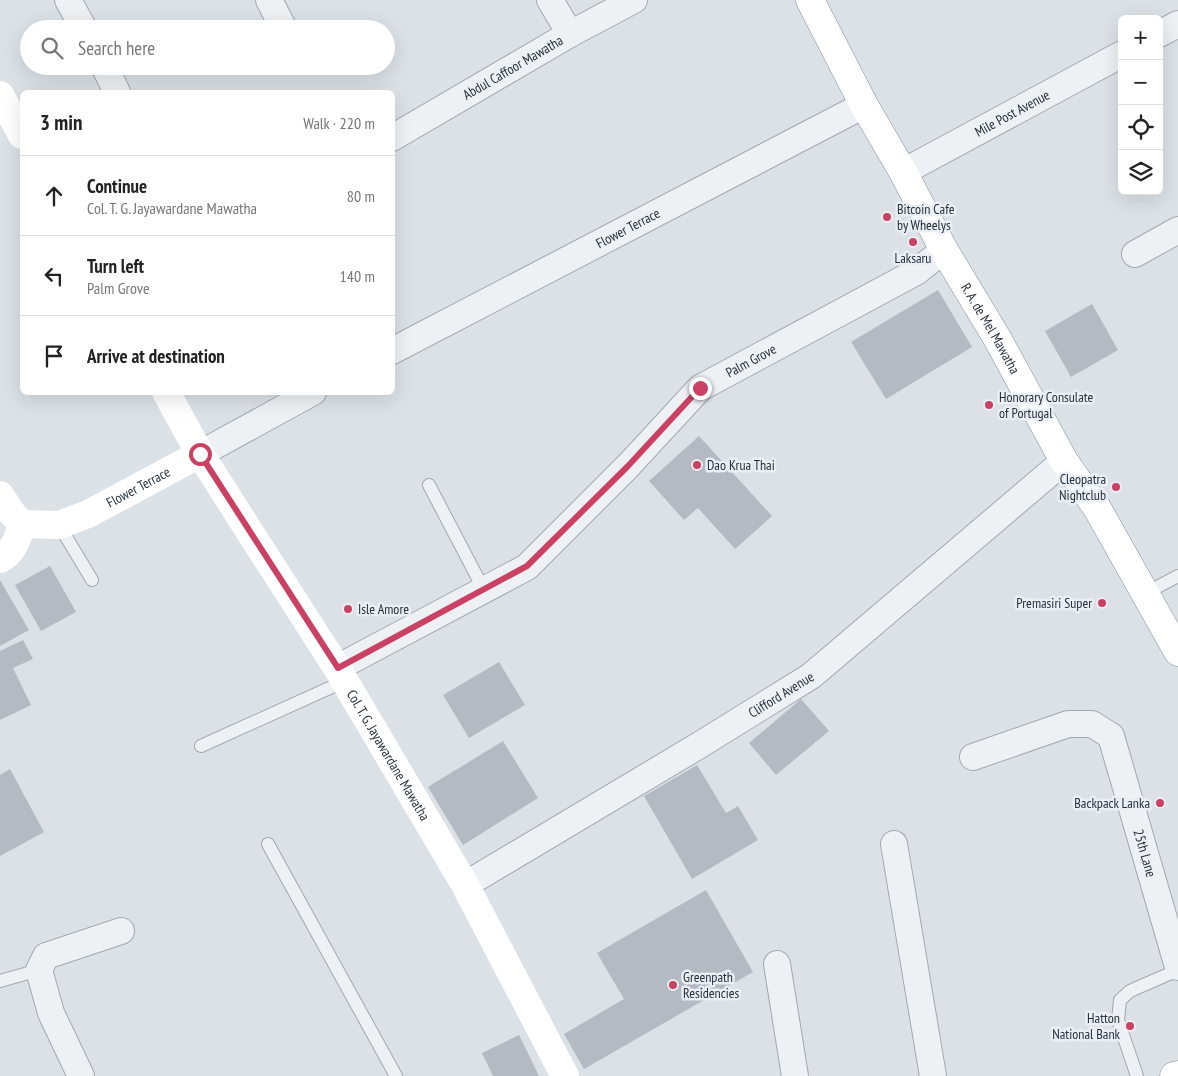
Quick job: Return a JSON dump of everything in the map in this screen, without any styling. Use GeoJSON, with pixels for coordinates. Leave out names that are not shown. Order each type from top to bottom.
{"type":"FeatureCollection","features":[{"type":"Feature","properties":{"kind":"main road","name":"R. A. de Mel Mawatha"},"geometry":{"type":"LineString","coordinates":[[810,0],[864,105],[903,172],[944,250],[997,338],[1064,460],[1097,508],[1178,652]]}},
{"type":"Feature","properties":{"kind":"main road"},"geometry":{"type":"LineString","coordinates":[[0,95],[20,131]]}},
{"type":"Feature","properties":{"kind":"main road","name":"Col. T. G. Jayawardane Mawatha"},"geometry":{"type":"LineString","coordinates":[[168,395],[200,454],[341,675],[465,885],[565,1076]]}},
{"type":"Feature","properties":{"kind":"main road","name":"Flower Terrace"},"geometry":{"type":"LineString","coordinates":[[22,524],[59,525],[88,514],[200,454]]}},
{"type":"Feature","properties":{"kind":"main road"},"geometry":{"type":"LineString","coordinates":[[0,494],[11,512],[22,524],[18,538],[6,556],[0,559]]}},
{"type":"Feature","properties":{"kind":"street"},"geometry":{"type":"LineString","coordinates":[[68,0],[79,20]]}},
{"type":"Feature","properties":{"kind":"street"},"geometry":{"type":"LineString","coordinates":[[269,0],[279,20]]}},
{"type":"Feature","properties":{"kind":"street"},"geometry":{"type":"LineString","coordinates":[[550,0],[570,34]]}},
{"type":"Feature","properties":{"kind":"street","name":"Abdul Caffoor Mawatha"},"geometry":{"type":"LineString","coordinates":[[395,136],[570,34],[634,0]]}},
{"type":"Feature","properties":{"kind":"street"},"geometry":{"type":"LineString","coordinates":[[1163,32],[1178,24]]}},
{"type":"Feature","properties":{"kind":"street","name":"Mile Post Avenue"},"geometry":{"type":"LineString","coordinates":[[903,172],[1118,56]]}},
{"type":"Feature","properties":{"kind":"street"},"geometry":{"type":"LineString","coordinates":[[109,75],[117,90]]}},
{"type":"Feature","properties":{"kind":"street","name":"Flower Terrace"},"geometry":{"type":"LineString","coordinates":[[395,349],[864,105]]}},
{"type":"Feature","properties":{"kind":"street"},"geometry":{"type":"LineString","coordinates":[[1135,254],[1178,230]]}},
{"type":"Feature","properties":{"kind":"street","name":"Palm Grove"},"geometry":{"type":"LineString","coordinates":[[341,675],[527,566],[628,466],[700,388],[916,272],[944,250]]}},
{"type":"Feature","properties":{"kind":"street","name":"Flower Terrace"},"geometry":{"type":"LineString","coordinates":[[200,454],[281,400],[301,395]]}},
{"type":"Feature","properties":{"kind":"street","name":"Clifford Avenue"},"geometry":{"type":"LineString","coordinates":[[465,885],[811,676],[1064,460]]}},
{"type":"Feature","properties":{"kind":"street","name":"25th Lane"},"geometry":{"type":"LineString","coordinates":[[973,757],[1068,724],[1092,724],[1111,736],[1178,968]]}},
{"type":"Feature","properties":{"kind":"street"},"geometry":{"type":"LineString","coordinates":[[894,844],[933,1076]]}},
{"type":"Feature","properties":{"kind":"street"},"geometry":{"type":"LineString","coordinates":[[81,1076],[51,1013],[39,970],[46,956],[121,931]]}},
{"type":"Feature","properties":{"kind":"street"},"geometry":{"type":"LineString","coordinates":[[777,964],[795,1076]]}},
{"type":"Feature","properties":{"kind":"lane"},"geometry":{"type":"LineString","coordinates":[[429,485],[484,590]]}},
{"type":"Feature","properties":{"kind":"lane"},"geometry":{"type":"LineString","coordinates":[[59,525],[92,580]]}},
{"type":"Feature","properties":{"kind":"lane"},"geometry":{"type":"LineString","coordinates":[[1146,593],[1178,576]]}},
{"type":"Feature","properties":{"kind":"lane"},"geometry":{"type":"LineString","coordinates":[[201,746],[341,675]]}},
{"type":"Feature","properties":{"kind":"lane"},"geometry":{"type":"LineString","coordinates":[[268,844],[396,1076]]}},
{"type":"Feature","properties":{"kind":"lane"},"geometry":{"type":"LineString","coordinates":[[1137,1076],[1118,1020],[1120,1000],[1130,991],[1178,968]]}},
{"type":"Feature","properties":{"kind":"lane"},"geometry":{"type":"LineString","coordinates":[[0,981],[39,970]]}},
{"type":"Feature","properties":{"kind":"building"},"geometry":{"type":"Polygon","coordinates":[[[938,290],[972,347],[886,399],[851,342],[938,290]]]}},
{"type":"Feature","properties":{"kind":"building"},"geometry":{"type":"Polygon","coordinates":[[[1092,304],[1118,350],[1071,377],[1045,331],[1092,304]]]}},
{"type":"Feature","properties":{"kind":"building"},"geometry":{"type":"Polygon","coordinates":[[[699,436],[772,516],[735,549],[698,508],[684,520],[649,481],[699,436]]]}},
{"type":"Feature","properties":{"kind":"building"},"geometry":{"type":"Polygon","coordinates":[[[50,566],[76,612],[41,631],[15,585],[50,566]]]}},
{"type":"Feature","properties":{"kind":"building"},"geometry":{"type":"Polygon","coordinates":[[[0,580],[29,630],[0,646],[0,580]]]}},
{"type":"Feature","properties":{"kind":"building"},"geometry":{"type":"Polygon","coordinates":[[[23,640],[33,659],[13,668],[31,705],[0,720],[0,651],[23,640]]]}},
{"type":"Feature","properties":{"kind":"building"},"geometry":{"type":"Polygon","coordinates":[[[499,662],[525,705],[469,738],[443,695],[499,662]]]}},
{"type":"Feature","properties":{"kind":"building"},"geometry":{"type":"Polygon","coordinates":[[[801,699],[829,731],[776,775],[749,743],[801,699]]]}},
{"type":"Feature","properties":{"kind":"building"},"geometry":{"type":"Polygon","coordinates":[[[503,741],[538,798],[463,845],[428,787],[503,741]]]}},
{"type":"Feature","properties":{"kind":"building"},"geometry":{"type":"Polygon","coordinates":[[[697,765],[726,813],[738,806],[758,840],[692,879],[644,796],[697,765]]]}},
{"type":"Feature","properties":{"kind":"building"},"geometry":{"type":"Polygon","coordinates":[[[10,769],[44,832],[0,856],[0,775],[10,769]]]}},
{"type":"Feature","properties":{"kind":"building","name":"Greenpath Residencies"},"geometry":{"type":"Polygon","coordinates":[[[706,890],[753,972],[584,1069],[564,1034],[624,999],[597,953],[706,890]]]}},
{"type":"Feature","properties":{"kind":"building"},"geometry":{"type":"Polygon","coordinates":[[[519,1035],[539,1076],[493,1076],[482,1053],[519,1035]]]}},
{"type":"Feature","properties":{"kind":"place","name":"Bitcoin Cafe by Wheelys"},"geometry":{"type":"Point","coordinates":[887,217]}},
{"type":"Feature","properties":{"kind":"place","name":"Laksaru"},"geometry":{"type":"Point","coordinates":[913,242]}},
{"type":"Feature","properties":{"kind":"place","name":"Honorary Consulate of Portugal"},"geometry":{"type":"Point","coordinates":[989,405]}},
{"type":"Feature","properties":{"kind":"place","name":"Dao Krua Thai"},"geometry":{"type":"Point","coordinates":[697,465]}},
{"type":"Feature","properties":{"kind":"place","name":"Cleopatra Nightclub"},"geometry":{"type":"Point","coordinates":[1116,487]}},
{"type":"Feature","properties":{"kind":"place","name":"Premasiri Super"},"geometry":{"type":"Point","coordinates":[1102,603]}},
{"type":"Feature","properties":{"kind":"place","name":"Isle Amore"},"geometry":{"type":"Point","coordinates":[348,609]}},
{"type":"Feature","properties":{"kind":"place","name":"Backpack Lanka"},"geometry":{"type":"Point","coordinates":[1160,803]}},
{"type":"Feature","properties":{"kind":"place","name":"Greenpath Residencies"},"geometry":{"type":"Point","coordinates":[673,985]}},
{"type":"Feature","properties":{"kind":"place","name":"Hatton National Bank"},"geometry":{"type":"Point","coordinates":[1130,1026]}},
{"type":"Feature","properties":{"kind":"route"},"geometry":{"type":"LineString","coordinates":[[200,454],[338,668],[527,566],[628,466],[700,388]]}}]}
